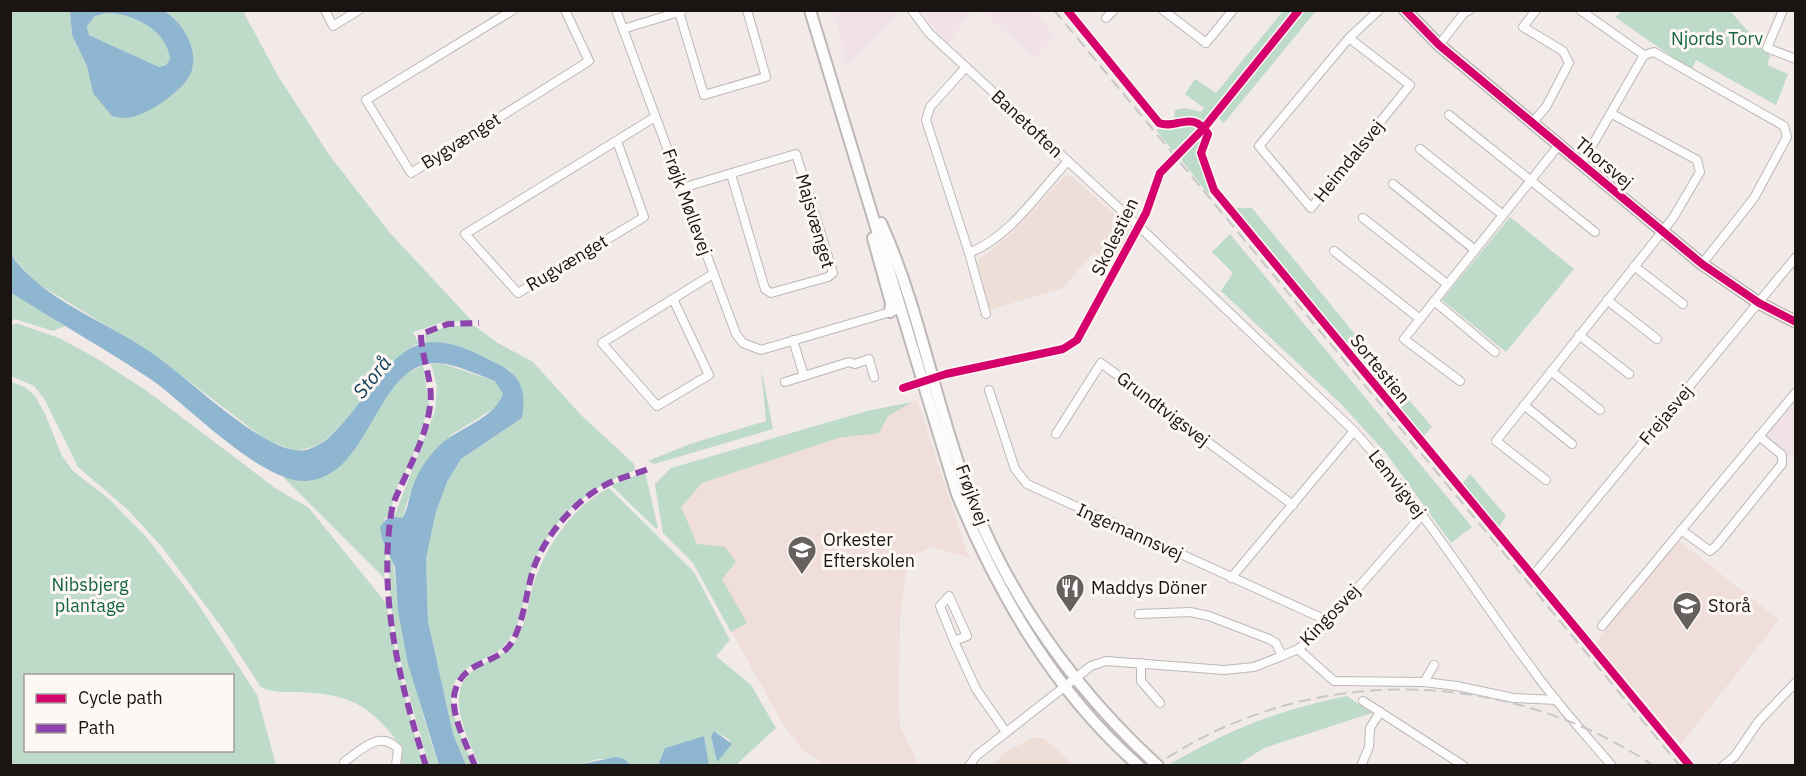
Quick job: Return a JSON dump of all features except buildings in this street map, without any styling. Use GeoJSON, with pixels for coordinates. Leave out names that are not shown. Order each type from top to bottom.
{"type":"FeatureCollection","features":[{"type":"Feature","properties":{"kind":"street"},"geometry":{"type":"LineString","coordinates":[[325,10],[333,26],[359,10]]}},
{"type":"Feature","properties":{"kind":"street","name":"Bygvænget"},"geometry":{"type":"LineString","coordinates":[[513,10],[366,100],[411,173],[590,61],[565,10]]}},
{"type":"Feature","properties":{"kind":"street","name":"Frøjk Møllevej"},"geometry":{"type":"LineString","coordinates":[[616,10],[713,274],[736,334],[743,343],[760,350],[906,308]]}},
{"type":"Feature","properties":{"kind":"street"},"geometry":{"type":"LineString","coordinates":[[623,29],[681,11],[704,95],[766,77],[747,10]]}},
{"type":"Feature","properties":{"kind":"street","name":"Frøjkvej"},"geometry":{"type":"LineString","coordinates":[[810,10],[873,216],[968,490],[989,542],[1025,608],[1073,677],[1104,713],[1158,765]]}},
{"type":"Feature","properties":{"kind":"street","name":"Banetoften"},"geometry":{"type":"LineString","coordinates":[[912,10],[929,33],[1147,234]]}},
{"type":"Feature","properties":{"kind":"street"},"geometry":{"type":"LineString","coordinates":[[1106,18],[1114,10]]}},
{"type":"Feature","properties":{"kind":"street"},"geometry":{"type":"LineString","coordinates":[[1163,10],[1206,43],[1233,10]]}},
{"type":"Feature","properties":{"kind":"street","name":"Heimdalsvej"},"geometry":{"type":"LineString","coordinates":[[1349,38],[1410,85],[1311,208],[1259,146],[1349,38],[1379,10]]}},
{"type":"Feature","properties":{"kind":"street","name":"Thorsvej"},"geometry":{"type":"LineString","coordinates":[[1405,10],[1439,45],[1702,264],[1759,303],[1796,322]]}},
{"type":"Feature","properties":{"kind":"street"},"geometry":{"type":"LineString","coordinates":[[1439,45],[1464,13],[1470,10]]}},
{"type":"Feature","properties":{"kind":"street"},"geometry":{"type":"LineString","coordinates":[[1532,123],[1546,107],[1569,63],[1563,51],[1523,27],[1536,10]]}},
{"type":"Feature","properties":{"kind":"street"},"geometry":{"type":"LineString","coordinates":[[1580,10],[1644,55]]}},
{"type":"Feature","properties":{"kind":"street"},"geometry":{"type":"LineString","coordinates":[[1783,10],[1767,48],[1796,59]]}},
{"type":"Feature","properties":{"kind":"street"},"geometry":{"type":"LineString","coordinates":[[1581,165],[1644,55],[1654,52],[1784,126],[1787,137],[1754,198],[1702,264]]}},
{"type":"Feature","properties":{"kind":"street"},"geometry":{"type":"LineString","coordinates":[[966,67],[930,107],[926,120],[986,314]]}},
{"type":"Feature","properties":{"kind":"street"},"geometry":{"type":"LineString","coordinates":[[1546,480],[1496,441],[1662,231],[1700,172],[1697,160],[1612,114]]}},
{"type":"Feature","properties":{"kind":"street"},"geometry":{"type":"LineString","coordinates":[[1449,115],[1595,232]]}},
{"type":"Feature","properties":{"kind":"street","name":"Rugvænget"},"geometry":{"type":"LineString","coordinates":[[617,141],[644,217],[518,293],[465,234],[656,117]]}},
{"type":"Feature","properties":{"kind":"street"},"geometry":{"type":"LineString","coordinates":[[1460,381],[1404,339],[1559,145]]}},
{"type":"Feature","properties":{"kind":"street"},"geometry":{"type":"LineString","coordinates":[[1420,149],[1503,215]]}},
{"type":"Feature","properties":{"kind":"street","name":"Majsvænget"},"geometry":{"type":"LineString","coordinates":[[682,188],[796,154],[833,273],[828,277],[771,293],[765,289],[731,174]]}},
{"type":"Feature","properties":{"kind":"street"},"geometry":{"type":"LineString","coordinates":[[969,253],[987,246],[1001,235],[1068,161]]}},
{"type":"Feature","properties":{"kind":"street","name":"Frøjkvej"},"geometry":{"type":"LineString","coordinates":[[863,182],[893,249],[906,308],[957,494],[978,547],[1035,647],[1098,725],[1139,765]]}},
{"type":"Feature","properties":{"kind":"street"},"geometry":{"type":"LineString","coordinates":[[1393,184],[1475,250]]}},
{"type":"Feature","properties":{"kind":"street","name":"Frøjkvej"},"geometry":{"type":"LineString","coordinates":[[873,216],[873,239],[891,303],[890,312]]}},
{"type":"Feature","properties":{"kind":"street"},"geometry":{"type":"LineString","coordinates":[[1363,218],[1447,284]]}},
{"type":"Feature","properties":{"kind":"street","name":"Lemvigvej"},"geometry":{"type":"LineString","coordinates":[[1147,234],[1354,431],[1422,515],[1556,700],[1612,765]]}},
{"type":"Feature","properties":{"kind":"street"},"geometry":{"type":"LineString","coordinates":[[1334,251],[1420,319]]}},
{"type":"Feature","properties":{"kind":"street","name":"Frejasvej"},"geometry":{"type":"LineString","coordinates":[[1536,572],[1796,257]]}},
{"type":"Feature","properties":{"kind":"street"},"geometry":{"type":"LineString","coordinates":[[1634,266],[1683,304]]}},
{"type":"Feature","properties":{"kind":"street"},"geometry":{"type":"LineString","coordinates":[[673,299],[709,375],[657,406],[602,343],[713,274]]}},
{"type":"Feature","properties":{"kind":"street"},"geometry":{"type":"LineString","coordinates":[[1607,300],[1657,339]]}},
{"type":"Feature","properties":{"kind":"street"},"geometry":{"type":"LineString","coordinates":[[1434,301],[1495,352]]}},
{"type":"Feature","properties":{"kind":"street"},"geometry":{"type":"LineString","coordinates":[[1579,335],[1629,374]]}},
{"type":"Feature","properties":{"kind":"street"},"geometry":{"type":"LineString","coordinates":[[793,340],[804,376]]}},
{"type":"Feature","properties":{"kind":"street"},"geometry":{"type":"LineString","coordinates":[[785,382],[849,362],[855,364],[869,359],[874,377]]}},
{"type":"Feature","properties":{"kind":"street","name":"Grundtvigsvej"},"geometry":{"type":"LineString","coordinates":[[1056,434],[1101,363],[1293,505]]}},
{"type":"Feature","properties":{"kind":"street"},"geometry":{"type":"LineString","coordinates":[[1551,371],[1600,410]]}},
{"type":"Feature","properties":{"kind":"street","name":"Ingemannsvej"},"geometry":{"type":"LineString","coordinates":[[989,390],[1015,469],[1027,484],[1328,621]]}},
{"type":"Feature","properties":{"kind":"street"},"geometry":{"type":"LineString","coordinates":[[1602,626],[1796,392]]}},
{"type":"Feature","properties":{"kind":"street"},"geometry":{"type":"LineString","coordinates":[[1524,405],[1572,444]]}},
{"type":"Feature","properties":{"kind":"street"},"geometry":{"type":"LineString","coordinates":[[1232,578],[1354,431]]}},
{"type":"Feature","properties":{"kind":"street"},"geometry":{"type":"LineString","coordinates":[[1681,530],[1704,548],[1710,550],[1716,546],[1782,464],[1782,455],[1759,436]]}},
{"type":"Feature","properties":{"kind":"street","name":"Kingosvej"},"geometry":{"type":"LineString","coordinates":[[969,765],[1073,677],[1090,666],[1106,661],[1224,670],[1254,667],[1298,649],[1328,621],[1422,515]]}},
{"type":"Feature","properties":{"kind":"street"},"geometry":{"type":"LineString","coordinates":[[954,641],[967,636],[949,596],[940,606],[954,641],[976,689],[1006,732]]}},
{"type":"Feature","properties":{"kind":"street"},"geometry":{"type":"LineString","coordinates":[[1139,614],[1190,612],[1209,616],[1269,639],[1276,643],[1282,656]]}},
{"type":"Feature","properties":{"kind":"street"},"geometry":{"type":"LineString","coordinates":[[1298,649],[1334,681],[1424,682],[1457,686],[1513,698],[1556,700]]}},
{"type":"Feature","properties":{"kind":"street"},"geometry":{"type":"LineString","coordinates":[[1141,663],[1141,681],[1160,703]]}},
{"type":"Feature","properties":{"kind":"street"},"geometry":{"type":"LineString","coordinates":[[1424,682],[1434,665]]}},
{"type":"Feature","properties":{"kind":"street"},"geometry":{"type":"LineString","coordinates":[[1723,765],[1735,756],[1758,722],[1796,682]]}},
{"type":"Feature","properties":{"kind":"street"},"geometry":{"type":"LineString","coordinates":[[1364,701],[1451,762],[1464,765]]}},
{"type":"Feature","properties":{"kind":"street"},"geometry":{"type":"LineString","coordinates":[[1361,765],[1369,747],[1370,728],[1380,712]]}},
{"type":"Feature","properties":{"kind":"street"},"geometry":{"type":"LineString","coordinates":[[344,762],[373,741],[383,740],[392,743],[398,749],[396,765]]}},
{"type":"Feature","properties":{"kind":"shaded area"},"geometry":{"type":"Polygon","coordinates":[[[833,10],[901,10],[901,11],[846,65],[833,10]]]}},
{"type":"Feature","properties":{"kind":"shaded area"},"geometry":{"type":"Polygon","coordinates":[[[920,11],[972,11],[948,43],[920,11]]]}},
{"type":"Feature","properties":{"kind":"shaded area"},"geometry":{"type":"Polygon","coordinates":[[[982,11],[1036,11],[1054,37],[1034,59],[982,11]]]}},
{"type":"Feature","properties":{"kind":"shaded area"},"geometry":{"type":"Polygon","coordinates":[[[1070,175],[1131,229],[1114,268],[1094,252],[1063,288],[989,310],[978,265],[979,260],[1013,232],[1065,176],[1070,175]]]}},
{"type":"Feature","properties":{"kind":"shaded area"},"geometry":{"type":"Polygon","coordinates":[[[1795,397],[1795,462],[1763,436],[1795,397]]]}},
{"type":"Feature","properties":{"kind":"shaded area","name":"Orkester Efterskolen"},"geometry":{"type":"Polygon","coordinates":[[[917,400],[969,558],[933,547],[909,557],[900,617],[899,700],[900,726],[916,758],[915,765],[826,765],[803,750],[784,726],[693,563],[663,533],[655,484],[917,400]]]}},
{"type":"Feature","properties":{"kind":"shaded area","name":"Storå"},"geometry":{"type":"Polygon","coordinates":[[[1678,540],[1779,620],[1681,744],[1595,644],[1678,540]]]}},
{"type":"Feature","properties":{"kind":"shaded area"},"geometry":{"type":"Polygon","coordinates":[[[1032,738],[1044,738],[1074,765],[992,765],[1009,750],[1032,738]]]}},
{"type":"Feature","properties":{"kind":"green space"},"geometry":{"type":"Polygon","coordinates":[[[10,11],[70,11],[72,35],[87,66],[93,93],[193,67],[186,34],[177,21],[164,11],[243,11],[278,76],[330,156],[390,233],[472,321],[443,322],[413,332],[419,344],[414,345],[380,376],[341,427],[317,446],[295,451],[266,440],[152,353],[35,282],[11,255],[10,11]]]}},
{"type":"Feature","properties":{"kind":"green space"},"geometry":{"type":"Polygon","coordinates":[[[1283,11],[1296,11],[1207,119],[1183,117],[1174,119],[1175,110],[1185,108],[1201,112],[1204,108],[1185,94],[1195,79],[1216,93],[1283,11]]]}},
{"type":"Feature","properties":{"kind":"green space"},"geometry":{"type":"Polygon","coordinates":[[[1303,11],[1316,11],[1224,123],[1217,117],[1303,11]]]}},
{"type":"Feature","properties":{"kind":"green space","name":"Njords Torv"},"geometry":{"type":"Polygon","coordinates":[[[1622,11],[1730,11],[1770,56],[1767,65],[1788,74],[1776,105],[1696,60],[1691,70],[1615,17],[1622,11]]]}},
{"type":"Feature","properties":{"kind":"green space"},"geometry":{"type":"Polygon","coordinates":[[[106,13],[138,20],[156,32],[168,49],[170,59],[166,65],[159,67],[89,35],[87,26],[95,16],[106,13]]]}},
{"type":"Feature","properties":{"kind":"green space"},"geometry":{"type":"Polygon","coordinates":[[[1183,122],[1201,127],[1180,149],[1172,150],[1156,130],[1183,122]]]}},
{"type":"Feature","properties":{"kind":"green space"},"geometry":{"type":"Polygon","coordinates":[[[1204,132],[1198,157],[1208,183],[1209,195],[1182,161],[1183,154],[1204,132]]]}},
{"type":"Feature","properties":{"kind":"green space"},"geometry":{"type":"Polygon","coordinates":[[[1234,208],[1252,208],[1376,360],[1368,369],[1234,208]]]}},
{"type":"Feature","properties":{"kind":"green space"},"geometry":{"type":"Polygon","coordinates":[[[1510,217],[1574,269],[1506,352],[1442,300],[1510,217]]]}},
{"type":"Feature","properties":{"kind":"green space"},"geometry":{"type":"Polygon","coordinates":[[[1230,234],[1472,527],[1451,543],[1386,453],[1341,404],[1221,291],[1233,273],[1212,252],[1230,234]]]}},
{"type":"Feature","properties":{"kind":"green space"},"geometry":{"type":"Polygon","coordinates":[[[10,291],[65,326],[53,331],[15,319],[11,322],[10,291]]]}},
{"type":"Feature","properties":{"kind":"green space"},"geometry":{"type":"Polygon","coordinates":[[[16,323],[59,338],[96,358],[147,391],[275,488],[309,508],[386,603],[403,689],[423,765],[401,765],[402,747],[379,720],[356,704],[331,695],[277,692],[260,686],[223,629],[162,547],[127,509],[78,467],[45,400],[34,386],[11,376],[11,326],[16,323]]]}},
{"type":"Feature","properties":{"kind":"green space"},"geometry":{"type":"Polygon","coordinates":[[[449,326],[475,326],[496,342],[533,362],[581,415],[634,464],[635,470],[601,486],[585,497],[558,522],[538,554],[517,625],[508,641],[502,648],[461,673],[456,681],[451,699],[458,728],[473,765],[466,765],[453,734],[428,621],[426,559],[436,512],[447,482],[461,459],[522,418],[511,371],[459,346],[437,342],[426,343],[425,334],[449,326]]]}},
{"type":"Feature","properties":{"kind":"green space"},"geometry":{"type":"Polygon","coordinates":[[[440,363],[495,381],[503,394],[498,406],[451,435],[411,491],[402,518],[394,517],[435,411],[437,387],[431,364],[440,363]]]}},
{"type":"Feature","properties":{"kind":"green space"},"geometry":{"type":"Polygon","coordinates":[[[423,365],[429,405],[413,456],[396,489],[389,516],[385,518],[382,539],[386,548],[384,578],[283,477],[305,481],[406,374],[423,365]]]}},
{"type":"Feature","properties":{"kind":"green space"},"geometry":{"type":"Polygon","coordinates":[[[1381,367],[1432,427],[1423,437],[1373,376],[1381,367]]]}},
{"type":"Feature","properties":{"kind":"green space"},"geometry":{"type":"Polygon","coordinates":[[[761,368],[773,429],[654,464],[648,461],[690,444],[766,421],[761,368]]]}},
{"type":"Feature","properties":{"kind":"green space","name":"Nibsbjerg plantage"},"geometry":{"type":"Polygon","coordinates":[[[11,382],[25,387],[35,396],[62,456],[73,471],[109,499],[147,538],[196,601],[257,695],[276,765],[11,765],[11,382]]]}},
{"type":"Feature","properties":{"kind":"green space"},"geometry":{"type":"Polygon","coordinates":[[[912,402],[888,416],[879,433],[838,438],[702,483],[681,507],[697,544],[725,547],[736,562],[722,579],[747,623],[731,632],[693,563],[663,533],[655,484],[671,468],[867,411],[912,402]]]}},
{"type":"Feature","properties":{"kind":"green space"},"geometry":{"type":"Polygon","coordinates":[[[645,472],[658,528],[656,529],[611,485],[645,472]]]}},
{"type":"Feature","properties":{"kind":"green space"},"geometry":{"type":"Polygon","coordinates":[[[1470,474],[1506,516],[1498,529],[1462,484],[1470,474]]]}},
{"type":"Feature","properties":{"kind":"green space"},"geometry":{"type":"Polygon","coordinates":[[[609,488],[694,572],[730,640],[716,656],[751,685],[776,728],[736,765],[709,765],[704,736],[665,748],[658,765],[631,765],[624,759],[598,759],[577,765],[479,765],[461,719],[459,700],[464,681],[476,668],[502,654],[516,640],[525,618],[535,579],[547,552],[574,515],[596,495],[609,488]],[[714,731],[711,736],[717,762],[730,740],[714,731]]]}},
{"type":"Feature","properties":{"kind":"green space"},"geometry":{"type":"Polygon","coordinates":[[[390,552],[407,651],[421,709],[439,765],[429,765],[400,660],[391,606],[390,552]]]}},
{"type":"Feature","properties":{"kind":"green space"},"geometry":{"type":"Polygon","coordinates":[[[1347,696],[1372,713],[1264,748],[1237,765],[1170,764],[1256,722],[1277,714],[1347,696]]]}},
{"type":"Feature","properties":{"kind":"water"},"geometry":{"type":"Polygon","coordinates":[[[70,11],[164,11],[178,22],[188,38],[192,48],[193,66],[190,75],[179,89],[153,108],[134,117],[112,116],[93,93],[87,66],[72,35],[70,11]],[[106,13],[95,16],[87,26],[89,35],[159,67],[166,65],[170,59],[167,49],[156,32],[137,20],[106,13]]]}},
{"type":"Feature","properties":{"kind":"water"},"geometry":{"type":"Polygon","coordinates":[[[11,255],[40,285],[58,298],[152,353],[260,436],[294,450],[312,448],[329,437],[346,420],[377,379],[394,361],[412,348],[431,342],[458,346],[500,365],[514,375],[523,393],[522,418],[461,459],[447,482],[436,512],[426,559],[428,621],[453,734],[466,765],[439,765],[408,664],[398,611],[395,567],[382,539],[380,527],[389,516],[402,518],[419,473],[435,450],[448,439],[484,417],[498,403],[503,394],[495,381],[445,364],[417,367],[400,380],[386,398],[346,461],[328,475],[306,481],[288,478],[268,470],[247,457],[152,380],[13,294],[11,291],[11,255]]]}},
{"type":"Feature","properties":{"kind":"water"},"geometry":{"type":"Polygon","coordinates":[[[714,731],[732,744],[717,762],[711,736],[714,731]]]}},
{"type":"Feature","properties":{"kind":"water"},"geometry":{"type":"Polygon","coordinates":[[[704,736],[709,765],[658,765],[665,748],[704,736]]]}},
{"type":"Feature","properties":{"kind":"water"},"geometry":{"type":"Polygon","coordinates":[[[616,757],[624,759],[631,765],[577,765],[616,757]]]}},
{"type":"Feature","properties":{"kind":"railway"},"geometry":{"type":"LineString","coordinates":[[1054,10],[1680,766]]}},
{"type":"Feature","properties":{"kind":"railway"},"geometry":{"type":"LineString","coordinates":[[1167,758],[1224,727],[1285,705],[1348,693],[1411,690],[1475,695],[1537,710],[1597,734],[1654,766]]}},
{"type":"Feature","properties":{"kind":"marked path"},"geometry":{"type":"LineString","coordinates":[[426,766],[408,704],[394,639],[387,574],[388,541],[393,504],[421,442],[430,406],[430,388],[421,334],[448,324],[479,323]]}},
{"type":"Feature","properties":{"kind":"marked path"},"geometry":{"type":"LineString","coordinates":[[475,766],[454,709],[455,691],[460,680],[473,667],[506,650],[512,642],[520,624],[539,555],[564,518],[574,507],[597,490],[614,481],[648,469]]}},
{"type":"Feature","properties":{"kind":"cycle path","name":"Sortestien"},"geometry":{"type":"LineString","coordinates":[[1067,10],[1159,123],[1172,124],[1190,121],[1202,127],[1208,134],[1201,153],[1214,190],[1690,766]]}},
{"type":"Feature","properties":{"kind":"cycle path","name":"Skolestien"},"geometry":{"type":"LineString","coordinates":[[903,388],[946,374],[1063,349],[1077,340],[1146,213],[1160,173],[1204,128],[1299,10]]}},
{"type":"Feature","properties":{"kind":"cycle path"},"geometry":{"type":"LineString","coordinates":[[1405,10],[1439,45],[1702,264],[1759,303],[1796,322]]}},
{"type":"Feature","properties":{"kind":"place","name":"Orkester Efterskolen"},"geometry":{"type":"Point","coordinates":[802,576]}},
{"type":"Feature","properties":{"kind":"place","name":"Maddys Döner"},"geometry":{"type":"Point","coordinates":[1070,614]}},
{"type":"Feature","properties":{"kind":"place","name":"Storå"},"geometry":{"type":"Point","coordinates":[1687,632]}}]}
